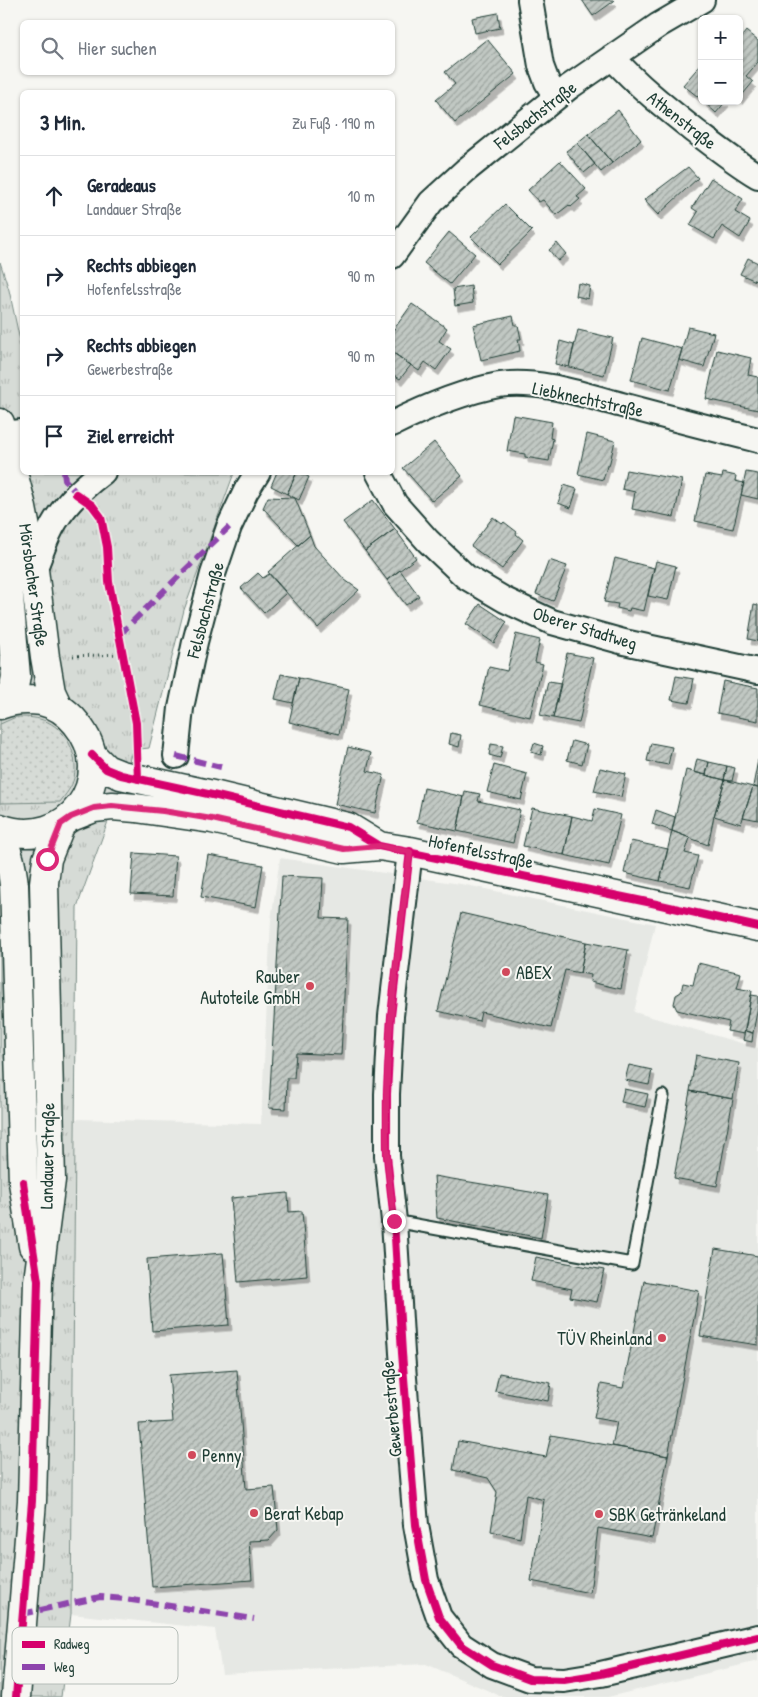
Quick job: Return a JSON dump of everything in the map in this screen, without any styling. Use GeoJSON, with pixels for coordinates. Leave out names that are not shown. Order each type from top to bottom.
{"type":"FeatureCollection","features":[{"type":"Feature","properties":{"kind":"main road","name":"Mörsbacher Straße"},"geometry":{"type":"LineString","coordinates":[[8,430],[34,570],[51,692],[58,707]]}},
{"type":"Feature","properties":{"kind":"main road","name":"Mörsbacher Straße"},"geometry":{"type":"LineString","coordinates":[[3,703],[14,687],[16,676],[1,506],[8,430]]}},
{"type":"Feature","properties":{"kind":"main road"},"geometry":{"type":"LineString","coordinates":[[3,703],[19,699],[45,702],[58,707],[70,716],[80,728],[88,741],[92,755]]}},
{"type":"Feature","properties":{"kind":"main road","name":"Landauer Straße"},"geometry":{"type":"LineString","coordinates":[[38,1281],[51,1180],[44,883],[47,859],[66,821],[79,808],[91,784],[93,770],[92,755]]}},
{"type":"Feature","properties":{"kind":"main road","name":"Hofenfelsstraße"},"geometry":{"type":"LineString","coordinates":[[92,755],[106,769],[121,775],[348,827],[379,846]]}},
{"type":"Feature","properties":{"kind":"main road","name":"Hofenfelsstraße"},"geometry":{"type":"LineString","coordinates":[[0,828],[21,833],[34,833],[48,830],[94,808],[112,806],[136,808],[212,819],[344,849],[379,846],[758,927]]}},
{"type":"Feature","properties":{"kind":"main road","name":"Landauer Straße"},"geometry":{"type":"LineString","coordinates":[[0,836],[7,848],[14,885],[23,1182],[38,1281]]}},
{"type":"Feature","properties":{"kind":"main road"},"geometry":{"type":"LineString","coordinates":[[22,1627],[32,1501],[38,1281]]}},
{"type":"Feature","properties":{"kind":"main road"},"geometry":{"type":"LineString","coordinates":[[16,1697],[17,1684]]}},
{"type":"Feature","properties":{"kind":"street"},"geometry":{"type":"LineString","coordinates":[[530,0],[541,66],[547,82],[556,97]]}},
{"type":"Feature","properties":{"kind":"street","name":"Felsbachstraße"},"geometry":{"type":"LineString","coordinates":[[395,252],[431,202],[466,170],[556,97],[658,25],[702,0]]}},
{"type":"Feature","properties":{"kind":"street","name":"Athenstraße"},"geometry":{"type":"LineString","coordinates":[[612,57],[631,79],[666,108],[758,176]]}},
{"type":"Feature","properties":{"kind":"street","name":"Liebknechtstraße"},"geometry":{"type":"LineString","coordinates":[[395,422],[426,407],[463,394],[500,385],[533,384],[567,390],[758,440]]}},
{"type":"Feature","properties":{"kind":"street"},"geometry":{"type":"LineString","coordinates":[[8,430],[14,450],[20,453]]}},
{"type":"Feature","properties":{"kind":"street"},"geometry":{"type":"LineString","coordinates":[[34,570],[55,521],[71,499],[99,475]]}},
{"type":"Feature","properties":{"kind":"street","name":"Felsbachstraße"},"geometry":{"type":"LineString","coordinates":[[176,756],[181,708],[195,642],[213,574],[228,527],[256,475]]}},
{"type":"Feature","properties":{"kind":"street","name":"Oberer Stadtweg"},"geometry":{"type":"LineString","coordinates":[[380,475],[395,504],[428,541],[466,578],[505,600],[552,622],[615,639],[758,671]]}},
{"type":"Feature","properties":{"kind":"street","name":"Gewerbestraße"},"geometry":{"type":"LineString","coordinates":[[410,852],[391,1016],[387,1094],[387,1156],[394,1221],[402,1353],[416,1525],[426,1580],[439,1617],[462,1645],[492,1665],[530,1679],[564,1680],[601,1674],[758,1637]]}},
{"type":"Feature","properties":{"kind":"lane"},"geometry":{"type":"LineString","coordinates":[[394,1221],[632,1264],[663,1096]]}},
{"type":"Feature","properties":{"kind":"path"},"geometry":{"type":"LineString","coordinates":[[45,657],[122,654]]}},
{"type":"Feature","properties":{"kind":"shaded area"},"geometry":{"type":"Polygon","coordinates":[[[280,858],[461,884],[655,924],[634,1012],[758,1048],[758,1661],[608,1697],[503,1697],[426,1664],[222,1674],[215,1629],[71,1614],[76,1119],[261,1124],[271,920],[280,858]]]}},
{"type":"Feature","properties":{"kind":"green space"},"geometry":{"type":"Polygon","coordinates":[[[0,262],[9,290],[20,338],[20,475],[233,475],[184,610],[149,748],[132,750],[128,766],[77,907],[71,1614],[69,1627],[12,1627],[12,1684],[63,1684],[61,1697],[0,1697],[0,262]]]}},
{"type":"Feature","properties":{"kind":"green space"},"geometry":{"type":"Polygon","coordinates":[[[16,717],[43,720],[58,729],[69,743],[74,760],[74,778],[60,802],[0,803],[0,724],[16,717]]]}},
{"type":"Feature","properties":{"kind":"building"},"geometry":{"type":"Polygon","coordinates":[[[582,0],[613,0],[614,1],[593,16],[582,0]]]}},
{"type":"Feature","properties":{"kind":"building"},"geometry":{"type":"Polygon","coordinates":[[[498,13],[500,28],[475,33],[472,18],[498,13]]]}},
{"type":"Feature","properties":{"kind":"building"},"geometry":{"type":"Polygon","coordinates":[[[746,31],[758,41],[758,62],[746,76],[753,82],[743,94],[743,60],[743,35],[746,31]]]}},
{"type":"Feature","properties":{"kind":"building"},"geometry":{"type":"Polygon","coordinates":[[[487,39],[516,74],[455,123],[436,100],[455,84],[445,72],[487,39]]]}},
{"type":"Feature","properties":{"kind":"building"},"geometry":{"type":"Polygon","coordinates":[[[698,68],[698,97],[683,85],[698,68]]]}},
{"type":"Feature","properties":{"kind":"building"},"geometry":{"type":"Polygon","coordinates":[[[707,105],[723,105],[716,113],[707,105]]]}},
{"type":"Feature","properties":{"kind":"building"},"geometry":{"type":"Polygon","coordinates":[[[618,110],[641,140],[612,163],[588,134],[618,110]]]}},
{"type":"Feature","properties":{"kind":"building"},"geometry":{"type":"Polygon","coordinates":[[[588,134],[612,163],[601,172],[577,143],[588,134]]]}},
{"type":"Feature","properties":{"kind":"building"},"geometry":{"type":"Polygon","coordinates":[[[577,143],[595,164],[584,173],[566,151],[577,143]]]}},
{"type":"Feature","properties":{"kind":"building"},"geometry":{"type":"Polygon","coordinates":[[[560,161],[586,189],[577,197],[580,199],[571,207],[569,205],[556,215],[543,200],[539,202],[528,190],[560,161]]]}},
{"type":"Feature","properties":{"kind":"building"},"geometry":{"type":"Polygon","coordinates":[[[688,167],[698,178],[658,215],[644,200],[688,167]]]}},
{"type":"Feature","properties":{"kind":"building"},"geometry":{"type":"Polygon","coordinates":[[[711,178],[743,199],[735,212],[750,221],[740,238],[722,226],[714,239],[690,225],[698,212],[692,208],[711,178]]]}},
{"type":"Feature","properties":{"kind":"building"},"geometry":{"type":"Polygon","coordinates":[[[505,204],[532,231],[498,264],[471,237],[505,204]]]}},
{"type":"Feature","properties":{"kind":"building"},"geometry":{"type":"Polygon","coordinates":[[[449,232],[475,254],[450,284],[424,263],[449,232]]]}},
{"type":"Feature","properties":{"kind":"building"},"geometry":{"type":"Polygon","coordinates":[[[557,243],[566,254],[558,261],[549,250],[557,243]]]}},
{"type":"Feature","properties":{"kind":"building"},"geometry":{"type":"Polygon","coordinates":[[[748,258],[758,263],[758,282],[740,274],[748,258]]]}},
{"type":"Feature","properties":{"kind":"building"},"geometry":{"type":"Polygon","coordinates":[[[578,283],[590,286],[588,299],[576,296],[578,283]]]}},
{"type":"Feature","properties":{"kind":"building"},"geometry":{"type":"Polygon","coordinates":[[[471,286],[473,303],[455,306],[453,289],[471,286]]]}},
{"type":"Feature","properties":{"kind":"building"},"geometry":{"type":"Polygon","coordinates":[[[412,304],[447,328],[439,341],[451,349],[436,370],[425,362],[419,371],[395,354],[395,328],[412,304]]]}},
{"type":"Feature","properties":{"kind":"building"},"geometry":{"type":"Polygon","coordinates":[[[513,316],[515,325],[518,325],[521,339],[518,339],[520,351],[481,360],[473,325],[513,316]]]}},
{"type":"Feature","properties":{"kind":"building"},"geometry":{"type":"Polygon","coordinates":[[[688,327],[714,333],[704,367],[679,360],[688,327]]]}},
{"type":"Feature","properties":{"kind":"building"},"geometry":{"type":"Polygon","coordinates":[[[578,330],[613,338],[604,375],[569,367],[578,330]]]}},
{"type":"Feature","properties":{"kind":"building"},"geometry":{"type":"Polygon","coordinates":[[[642,338],[682,349],[670,390],[631,380],[642,338]]]}},
{"type":"Feature","properties":{"kind":"building"},"geometry":{"type":"Polygon","coordinates":[[[560,341],[574,345],[569,367],[555,364],[560,341]]]}},
{"type":"Feature","properties":{"kind":"building"},"geometry":{"type":"Polygon","coordinates":[[[717,350],[751,358],[748,375],[758,377],[758,410],[706,399],[717,350]]]}},
{"type":"Feature","properties":{"kind":"building"},"geometry":{"type":"Polygon","coordinates":[[[395,354],[411,365],[400,379],[395,376],[395,354]]]}},
{"type":"Feature","properties":{"kind":"building"},"geometry":{"type":"Polygon","coordinates":[[[513,415],[552,422],[550,438],[553,439],[549,461],[525,457],[525,454],[507,451],[513,415]]]}},
{"type":"Feature","properties":{"kind":"building"},"geometry":{"type":"Polygon","coordinates":[[[587,434],[615,441],[609,466],[607,466],[603,480],[578,474],[587,434]]]}},
{"type":"Feature","properties":{"kind":"building"},"geometry":{"type":"Polygon","coordinates":[[[434,442],[462,476],[432,501],[403,468],[434,442]]]}},
{"type":"Feature","properties":{"kind":"building"},"geometry":{"type":"Polygon","coordinates":[[[626,470],[682,480],[674,517],[632,509],[635,492],[622,489],[626,470]]]}},
{"type":"Feature","properties":{"kind":"building"},"geometry":{"type":"Polygon","coordinates":[[[746,472],[758,474],[758,499],[741,495],[746,472]]]}},
{"type":"Feature","properties":{"kind":"building"},"geometry":{"type":"Polygon","coordinates":[[[723,473],[736,476],[735,481],[744,483],[733,529],[695,521],[705,475],[722,478],[723,473]]]}},
{"type":"Feature","properties":{"kind":"building"},"geometry":{"type":"Polygon","coordinates":[[[276,475],[296,475],[287,494],[271,486],[276,475]]]}},
{"type":"Feature","properties":{"kind":"building"},"geometry":{"type":"Polygon","coordinates":[[[296,475],[309,477],[299,500],[287,494],[296,475]]]}},
{"type":"Feature","properties":{"kind":"building"},"geometry":{"type":"Polygon","coordinates":[[[564,485],[577,489],[571,508],[558,503],[564,485]]]}},
{"type":"Feature","properties":{"kind":"building"},"geometry":{"type":"Polygon","coordinates":[[[268,497],[295,498],[310,535],[298,545],[263,508],[268,497]]]}},
{"type":"Feature","properties":{"kind":"building"},"geometry":{"type":"Polygon","coordinates":[[[373,500],[395,529],[365,551],[343,522],[373,500]]]}},
{"type":"Feature","properties":{"kind":"building"},"geometry":{"type":"Polygon","coordinates":[[[493,517],[502,524],[504,522],[517,532],[516,534],[523,540],[502,569],[471,546],[493,517]]]}},
{"type":"Feature","properties":{"kind":"building"},"geometry":{"type":"Polygon","coordinates":[[[395,529],[416,558],[387,580],[365,551],[395,529]]]}},
{"type":"Feature","properties":{"kind":"building"},"geometry":{"type":"Polygon","coordinates":[[[310,535],[314,546],[345,580],[359,590],[318,628],[268,572],[310,535]]]}},
{"type":"Feature","properties":{"kind":"building"},"geometry":{"type":"Polygon","coordinates":[[[615,558],[654,568],[644,611],[630,608],[629,611],[617,608],[618,604],[604,602],[615,558]]]}},
{"type":"Feature","properties":{"kind":"building"},"geometry":{"type":"Polygon","coordinates":[[[549,560],[567,566],[553,601],[536,594],[549,560]]]}},
{"type":"Feature","properties":{"kind":"building"},"geometry":{"type":"Polygon","coordinates":[[[656,561],[676,566],[668,600],[648,596],[656,561]]]}},
{"type":"Feature","properties":{"kind":"building"},"geometry":{"type":"Polygon","coordinates":[[[400,570],[419,596],[406,605],[387,580],[400,570]]]}},
{"type":"Feature","properties":{"kind":"building"},"geometry":{"type":"Polygon","coordinates":[[[258,573],[263,578],[269,574],[286,593],[264,613],[241,588],[258,573]]]}},
{"type":"Feature","properties":{"kind":"building"},"geometry":{"type":"Polygon","coordinates":[[[480,604],[507,622],[494,643],[466,624],[480,604]]]}},
{"type":"Feature","properties":{"kind":"building"},"geometry":{"type":"Polygon","coordinates":[[[754,604],[758,605],[758,641],[748,639],[754,604]]]}},
{"type":"Feature","properties":{"kind":"building"},"geometry":{"type":"Polygon","coordinates":[[[516,634],[540,640],[535,662],[543,664],[530,717],[480,705],[489,667],[507,671],[516,634]]]}},
{"type":"Feature","properties":{"kind":"building"},"geometry":{"type":"Polygon","coordinates":[[[567,653],[593,658],[579,723],[553,718],[567,653]]]}},
{"type":"Feature","properties":{"kind":"building"},"geometry":{"type":"Polygon","coordinates":[[[281,674],[299,678],[293,703],[275,699],[281,674]]]}},
{"type":"Feature","properties":{"kind":"building"},"geometry":{"type":"Polygon","coordinates":[[[676,676],[694,679],[689,703],[671,700],[676,676]]]}},
{"type":"Feature","properties":{"kind":"building"},"geometry":{"type":"Polygon","coordinates":[[[299,678],[349,689],[339,734],[289,722],[299,678]]]}},
{"type":"Feature","properties":{"kind":"building"},"geometry":{"type":"Polygon","coordinates":[[[723,681],[758,688],[758,721],[717,713],[723,681]]]}},
{"type":"Feature","properties":{"kind":"building"},"geometry":{"type":"Polygon","coordinates":[[[548,682],[561,684],[553,718],[540,715],[548,682]]]}},
{"type":"Feature","properties":{"kind":"building"},"geometry":{"type":"Polygon","coordinates":[[[451,733],[461,735],[459,747],[449,744],[451,733]]]}},
{"type":"Feature","properties":{"kind":"building"},"geometry":{"type":"Polygon","coordinates":[[[572,741],[587,745],[582,764],[567,760],[572,741]]]}},
{"type":"Feature","properties":{"kind":"building"},"geometry":{"type":"Polygon","coordinates":[[[534,743],[543,746],[541,755],[531,752],[534,743]]]}},
{"type":"Feature","properties":{"kind":"building"},"geometry":{"type":"Polygon","coordinates":[[[651,743],[672,747],[668,765],[647,761],[651,743]]]}},
{"type":"Feature","properties":{"kind":"building"},"geometry":{"type":"Polygon","coordinates":[[[491,744],[503,746],[500,758],[489,755],[491,744]]]}},
{"type":"Feature","properties":{"kind":"building"},"geometry":{"type":"Polygon","coordinates":[[[348,747],[371,753],[367,771],[384,775],[375,813],[335,804],[348,747]]]}},
{"type":"Feature","properties":{"kind":"building"},"geometry":{"type":"Polygon","coordinates":[[[697,759],[709,762],[706,775],[694,772],[697,759]]]}},
{"type":"Feature","properties":{"kind":"building"},"geometry":{"type":"Polygon","coordinates":[[[758,760],[758,788],[753,786],[758,760]]]}},
{"type":"Feature","properties":{"kind":"building"},"geometry":{"type":"Polygon","coordinates":[[[709,762],[727,766],[724,780],[706,775],[709,762]]]}},
{"type":"Feature","properties":{"kind":"building"},"geometry":{"type":"Polygon","coordinates":[[[494,765],[527,774],[521,800],[487,792],[494,765]]]}},
{"type":"Feature","properties":{"kind":"building"},"geometry":{"type":"Polygon","coordinates":[[[727,766],[735,768],[732,781],[724,780],[727,766]]]}},
{"type":"Feature","properties":{"kind":"building"},"geometry":{"type":"Polygon","coordinates":[[[600,768],[626,774],[621,797],[594,791],[600,768]]]}},
{"type":"Feature","properties":{"kind":"building"},"geometry":{"type":"Polygon","coordinates":[[[686,770],[725,780],[714,816],[708,845],[672,831],[686,770]]]}},
{"type":"Feature","properties":{"kind":"building"},"geometry":{"type":"Polygon","coordinates":[[[725,780],[753,787],[741,824],[714,816],[725,780]]]}},
{"type":"Feature","properties":{"kind":"building"},"geometry":{"type":"Polygon","coordinates":[[[753,787],[758,788],[758,820],[743,817],[753,787]]]}},
{"type":"Feature","properties":{"kind":"building"},"geometry":{"type":"Polygon","coordinates":[[[424,788],[464,797],[457,831],[417,822],[424,788]]]}},
{"type":"Feature","properties":{"kind":"building"},"geometry":{"type":"Polygon","coordinates":[[[465,791],[480,794],[478,801],[520,810],[513,843],[457,831],[465,791]]]}},
{"type":"Feature","properties":{"kind":"building"},"geometry":{"type":"Polygon","coordinates":[[[532,808],[572,816],[564,855],[523,846],[532,808]]]}},
{"type":"Feature","properties":{"kind":"building"},"geometry":{"type":"Polygon","coordinates":[[[595,809],[621,815],[609,865],[564,855],[572,816],[592,821],[595,809]]]}},
{"type":"Feature","properties":{"kind":"building"},"geometry":{"type":"Polygon","coordinates":[[[656,810],[675,817],[672,831],[652,824],[656,810]]]}},
{"type":"Feature","properties":{"kind":"building"},"geometry":{"type":"Polygon","coordinates":[[[672,831],[690,838],[685,853],[698,856],[690,887],[660,881],[672,831]]]}},
{"type":"Feature","properties":{"kind":"building"},"geometry":{"type":"Polygon","coordinates":[[[631,841],[668,849],[660,881],[624,873],[631,841]]]}},
{"type":"Feature","properties":{"kind":"building"},"geometry":{"type":"Polygon","coordinates":[[[134,853],[176,856],[173,896],[131,894],[134,853]]]}},
{"type":"Feature","properties":{"kind":"building"},"geometry":{"type":"Polygon","coordinates":[[[208,855],[263,865],[256,907],[201,897],[208,855]]]}},
{"type":"Feature","properties":{"kind":"building","name":"Rauber Autoteile GmbH"},"geometry":{"type":"Polygon","coordinates":[[[282,876],[323,878],[321,918],[348,919],[341,1055],[296,1053],[294,1078],[287,1078],[286,1109],[269,1108],[282,876]]]}},
{"type":"Feature","properties":{"kind":"building","name":"ABEX"},"geometry":{"type":"Polygon","coordinates":[[[461,913],[586,942],[580,973],[565,970],[551,1028],[481,1012],[479,1021],[438,1011],[461,913]]]}},
{"type":"Feature","properties":{"kind":"building"},"geometry":{"type":"Polygon","coordinates":[[[586,942],[628,950],[621,989],[590,982],[591,975],[580,973],[586,942]]]}},
{"type":"Feature","properties":{"kind":"building"},"geometry":{"type":"Polygon","coordinates":[[[698,963],[741,973],[737,988],[752,991],[744,1034],[727,1031],[729,1022],[677,1010],[674,1004],[676,995],[681,992],[683,983],[693,985],[698,963]]]}},
{"type":"Feature","properties":{"kind":"building"},"geometry":{"type":"Polygon","coordinates":[[[751,995],[758,996],[753,1033],[745,1031],[751,995]]]}},
{"type":"Feature","properties":{"kind":"building"},"geometry":{"type":"Polygon","coordinates":[[[745,1031],[753,1033],[752,1042],[743,1040],[745,1031]]]}},
{"type":"Feature","properties":{"kind":"building"},"geometry":{"type":"Polygon","coordinates":[[[696,1055],[739,1063],[733,1099],[690,1091],[696,1055]]]}},
{"type":"Feature","properties":{"kind":"building"},"geometry":{"type":"Polygon","coordinates":[[[629,1065],[652,1070],[649,1085],[625,1080],[629,1065]]]}},
{"type":"Feature","properties":{"kind":"building"},"geometry":{"type":"Polygon","coordinates":[[[624,1089],[648,1094],[645,1107],[621,1102],[624,1089]]]}},
{"type":"Feature","properties":{"kind":"building"},"geometry":{"type":"Polygon","coordinates":[[[690,1091],[733,1099],[717,1186],[674,1178],[690,1091]]]}},
{"type":"Feature","properties":{"kind":"building"},"geometry":{"type":"Polygon","coordinates":[[[434,1176],[548,1195],[541,1238],[437,1218],[434,1176]]]}},
{"type":"Feature","properties":{"kind":"building"},"geometry":{"type":"Polygon","coordinates":[[[288,1193],[289,1212],[302,1211],[307,1276],[238,1282],[231,1198],[288,1193]]]}},
{"type":"Feature","properties":{"kind":"building"},"geometry":{"type":"Polygon","coordinates":[[[715,1249],[758,1256],[758,1345],[700,1336],[715,1249]]]}},
{"type":"Feature","properties":{"kind":"building"},"geometry":{"type":"Polygon","coordinates":[[[223,1253],[229,1325],[152,1331],[147,1259],[223,1253]]]}},
{"type":"Feature","properties":{"kind":"building"},"geometry":{"type":"Polygon","coordinates":[[[536,1257],[604,1270],[597,1302],[570,1297],[572,1289],[531,1281],[536,1257]]]}},
{"type":"Feature","properties":{"kind":"building","name":"TÜV Rheinland"},"geometry":{"type":"Polygon","coordinates":[[[644,1281],[699,1291],[668,1456],[612,1446],[617,1422],[594,1418],[601,1384],[623,1388],[644,1281]]]}},
{"type":"Feature","properties":{"kind":"building","name":"Penny"},"geometry":{"type":"Polygon","coordinates":[[[237,1370],[246,1489],[274,1487],[278,1530],[269,1540],[249,1541],[252,1580],[152,1587],[139,1424],[173,1422],[169,1375],[237,1370]]]}},
{"type":"Feature","properties":{"kind":"building"},"geometry":{"type":"Polygon","coordinates":[[[499,1373],[551,1383],[548,1401],[495,1391],[499,1373]]]}},
{"type":"Feature","properties":{"kind":"building","name":"SBK Getränkeland"},"geometry":{"type":"Polygon","coordinates":[[[551,1435],[668,1456],[652,1538],[598,1528],[590,1593],[531,1581],[544,1500],[526,1495],[520,1538],[491,1531],[497,1492],[488,1478],[453,1470],[458,1441],[546,1457],[551,1435]]]}},
{"type":"Feature","properties":{"kind":"marked path"},"geometry":{"type":"LineString","coordinates":[[64,475],[65,480],[80,497]]}},
{"type":"Feature","properties":{"kind":"marked path"},"geometry":{"type":"LineString","coordinates":[[119,635],[229,527]]}},
{"type":"Feature","properties":{"kind":"marked path"},"geometry":{"type":"LineString","coordinates":[[176,756],[221,767]]}},
{"type":"Feature","properties":{"kind":"marked path"},"geometry":{"type":"LineString","coordinates":[[22,1614],[100,1597],[125,1599],[254,1619]]}},
{"type":"Feature","properties":{"kind":"cycle path"},"geometry":{"type":"LineString","coordinates":[[76,494],[92,505],[101,517],[107,547],[109,582],[136,723],[138,779]]}},
{"type":"Feature","properties":{"kind":"cycle path"},"geometry":{"type":"LineString","coordinates":[[92,755],[106,769],[121,775],[348,827],[379,846],[758,927]]}},
{"type":"Feature","properties":{"kind":"cycle path"},"geometry":{"type":"LineString","coordinates":[[410,851],[391,1016],[387,1094],[387,1156],[394,1221],[402,1353],[416,1525],[426,1580],[439,1617],[461,1645],[492,1665],[530,1679],[564,1680],[601,1674],[758,1637]]}},
{"type":"Feature","properties":{"kind":"cycle path"},"geometry":{"type":"LineString","coordinates":[[22,1627],[32,1501],[38,1281],[23,1182]]}},
{"type":"Feature","properties":{"kind":"cycle path"},"geometry":{"type":"LineString","coordinates":[[16,1697],[17,1684]]}},
{"type":"Feature","properties":{"kind":"place","name":"ABEX"},"geometry":{"type":"Point","coordinates":[506,972]}},
{"type":"Feature","properties":{"kind":"place","name":"Rauber Autoteile GmbH"},"geometry":{"type":"Point","coordinates":[310,986]}},
{"type":"Feature","properties":{"kind":"place","name":"TÜV Rheinland"},"geometry":{"type":"Point","coordinates":[662,1338]}},
{"type":"Feature","properties":{"kind":"place","name":"Penny"},"geometry":{"type":"Point","coordinates":[192,1455]}},
{"type":"Feature","properties":{"kind":"place","name":"Berat Kebap"},"geometry":{"type":"Point","coordinates":[254,1513]}},
{"type":"Feature","properties":{"kind":"place","name":"SBK Getränkeland"},"geometry":{"type":"Point","coordinates":[599,1514]}},
{"type":"Feature","properties":{"kind":"route"},"geometry":{"type":"LineString","coordinates":[[47,859],[61,824],[71,817],[94,808],[112,806],[163,811],[212,819],[344,849],[379,846],[410,852],[391,1016],[387,1094],[387,1156],[394,1221]]}}]}
